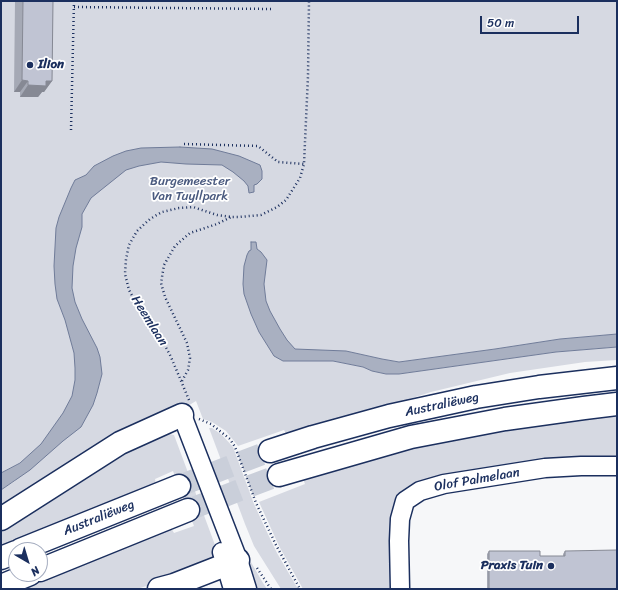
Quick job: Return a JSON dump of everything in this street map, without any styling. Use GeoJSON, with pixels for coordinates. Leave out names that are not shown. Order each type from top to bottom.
{"type":"FeatureCollection","features":[{"type":"Feature","properties":{"kind":"main road","name":"Australiëweg"},"geometry":{"type":"LineString","coordinates":[[270,451],[313,437],[389,416],[469,399],[540,387],[617,378]]}},
{"type":"Feature","properties":{"kind":"main road","name":"Australiëweg"},"geometry":{"type":"LineString","coordinates":[[279,475],[411,437],[505,419],[617,404]]}},
{"type":"Feature","properties":{"kind":"main road"},"geometry":{"type":"LineString","coordinates":[[1,519],[120,443],[188,416]]}},
{"type":"Feature","properties":{"kind":"main road","name":"Australiëweg"},"geometry":{"type":"LineString","coordinates":[[40,542],[179,486]]}},
{"type":"Feature","properties":{"kind":"main road","name":"Australiëweg"},"geometry":{"type":"LineString","coordinates":[[48,567],[188,510]]}},
{"type":"Feature","properties":{"kind":"main road"},"geometry":{"type":"LineString","coordinates":[[159,589],[240,563]]}},
{"type":"Feature","properties":{"kind":"main road"},"geometry":{"type":"LineString","coordinates":[[1,586],[11,582]]}},
{"type":"Feature","properties":{"kind":"street"},"geometry":{"type":"LineString","coordinates":[[188,416],[240,563],[247,589]]}},
{"type":"Feature","properties":{"kind":"street","name":"Olof Palmelaan"},"geometry":{"type":"LineString","coordinates":[[400,589],[400,519],[405,501],[420,491],[444,484],[545,468],[617,466]]}},
{"type":"Feature","properties":{"kind":"street"},"geometry":{"type":"LineString","coordinates":[[233,589],[240,563]]}},
{"type":"Feature","properties":{"kind":"path"},"geometry":{"type":"LineString","coordinates":[[71,130],[74,1]]}},
{"type":"Feature","properties":{"kind":"path","name":"Heemlaan"},"geometry":{"type":"LineString","coordinates":[[188,416],[182,381],[172,357],[129,290],[125,274],[129,245],[137,231],[150,219],[162,212],[179,208],[193,207],[217,215],[232,217],[261,215],[277,207],[286,200],[300,178],[304,164],[308,76],[308,1]]}},
{"type":"Feature","properties":{"kind":"path"},"geometry":{"type":"LineString","coordinates":[[74,7],[272,9]]}},
{"type":"Feature","properties":{"kind":"path"},"geometry":{"type":"LineString","coordinates":[[184,144],[258,146],[278,162],[304,164]]}},
{"type":"Feature","properties":{"kind":"path"},"geometry":{"type":"LineString","coordinates":[[182,381],[188,370],[190,358],[187,343],[165,297],[161,283],[164,265],[175,246],[190,233],[217,224],[232,217]]}},
{"type":"Feature","properties":{"kind":"path"},"geometry":{"type":"LineString","coordinates":[[188,416],[211,424],[230,439],[235,447],[256,503],[276,545],[300,589]]}},
{"type":"Feature","properties":{"kind":"path"},"geometry":{"type":"LineString","coordinates":[[240,563],[271,589]]}},
{"type":"Feature","properties":{"kind":"green space","name":"Burgemeester Van Tuyllpark"},"geometry":{"type":"Polygon","coordinates":[[[1,1],[617,1],[617,334],[560,339],[399,362],[346,351],[278,358],[283,361],[333,361],[363,367],[372,371],[386,374],[399,374],[556,352],[617,347],[617,360],[585,362],[510,373],[431,392],[288,438],[284,430],[238,446],[226,431],[212,422],[203,419],[196,401],[186,407],[123,429],[1,508],[1,490],[15,481],[21,462],[1,473],[1,1]]]}},
{"type":"Feature","properties":{"kind":"green space"},"geometry":{"type":"Polygon","coordinates":[[[617,414],[617,458],[416,486],[393,589],[303,589],[279,546],[259,502],[305,484],[302,476],[342,464],[494,428],[617,414]]]}},
{"type":"Feature","properties":{"kind":"green space"},"geometry":{"type":"Polygon","coordinates":[[[209,428],[212,428],[222,435],[233,447],[254,504],[277,553],[298,589],[281,589],[254,546],[209,428]]]}},
{"type":"Feature","properties":{"kind":"green space"},"geometry":{"type":"Polygon","coordinates":[[[165,433],[174,435],[218,553],[216,559],[187,573],[137,589],[16,589],[33,582],[48,582],[48,576],[170,526],[174,533],[194,526],[173,471],[155,479],[157,488],[21,542],[8,542],[8,547],[1,550],[1,527],[96,463],[165,433]]]}},
{"type":"Feature","properties":{"kind":"green space"},"geometry":{"type":"Polygon","coordinates":[[[237,538],[263,583],[267,589],[254,589],[237,538]]]}},
{"type":"Feature","properties":{"kind":"water"},"geometry":{"type":"Polygon","coordinates":[[[180,147],[212,149],[239,156],[260,165],[262,179],[254,185],[254,192],[249,193],[248,186],[244,181],[222,165],[161,162],[126,170],[91,198],[82,214],[82,227],[73,266],[72,288],[75,302],[100,357],[102,374],[97,393],[93,405],[81,427],[30,470],[1,490],[1,473],[20,463],[41,444],[63,413],[72,396],[75,380],[74,353],[65,320],[57,299],[54,266],[56,228],[59,217],[75,180],[86,175],[94,166],[126,151],[141,148],[180,147]]]}},
{"type":"Feature","properties":{"kind":"water"},"geometry":{"type":"Polygon","coordinates":[[[251,242],[256,242],[257,249],[267,260],[264,284],[266,301],[270,311],[287,340],[295,349],[346,351],[399,362],[560,339],[617,334],[617,347],[556,352],[399,374],[386,374],[372,371],[363,367],[333,361],[283,361],[274,356],[259,332],[244,294],[244,266],[247,255],[251,250],[251,242]]]}},
{"type":"Feature","properties":{"kind":"building","name":"Ilion"},"geometry":{"type":"Polygon","coordinates":[[[23,1],[53,1],[52,81],[46,81],[46,86],[28,85],[28,81],[22,80],[23,1]]]}},
{"type":"Feature","properties":{"kind":"building"},"geometry":{"type":"Polygon","coordinates":[[[617,550],[617,589],[489,589],[489,551],[540,551],[540,556],[565,556],[565,551],[617,550]]]}},
{"type":"Feature","properties":{"kind":"tunnel"},"geometry":{"type":"LineString","coordinates":[[179,486],[270,451]]}},
{"type":"Feature","properties":{"kind":"tunnel"},"geometry":{"type":"LineString","coordinates":[[188,510],[279,475]]}},
{"type":"Feature","properties":{"kind":"place","name":"Ilion"},"geometry":{"type":"Point","coordinates":[30,65]}},
{"type":"Feature","properties":{"kind":"place","name":"Praxis Tuin"},"geometry":{"type":"Point","coordinates":[551,566]}}]}
